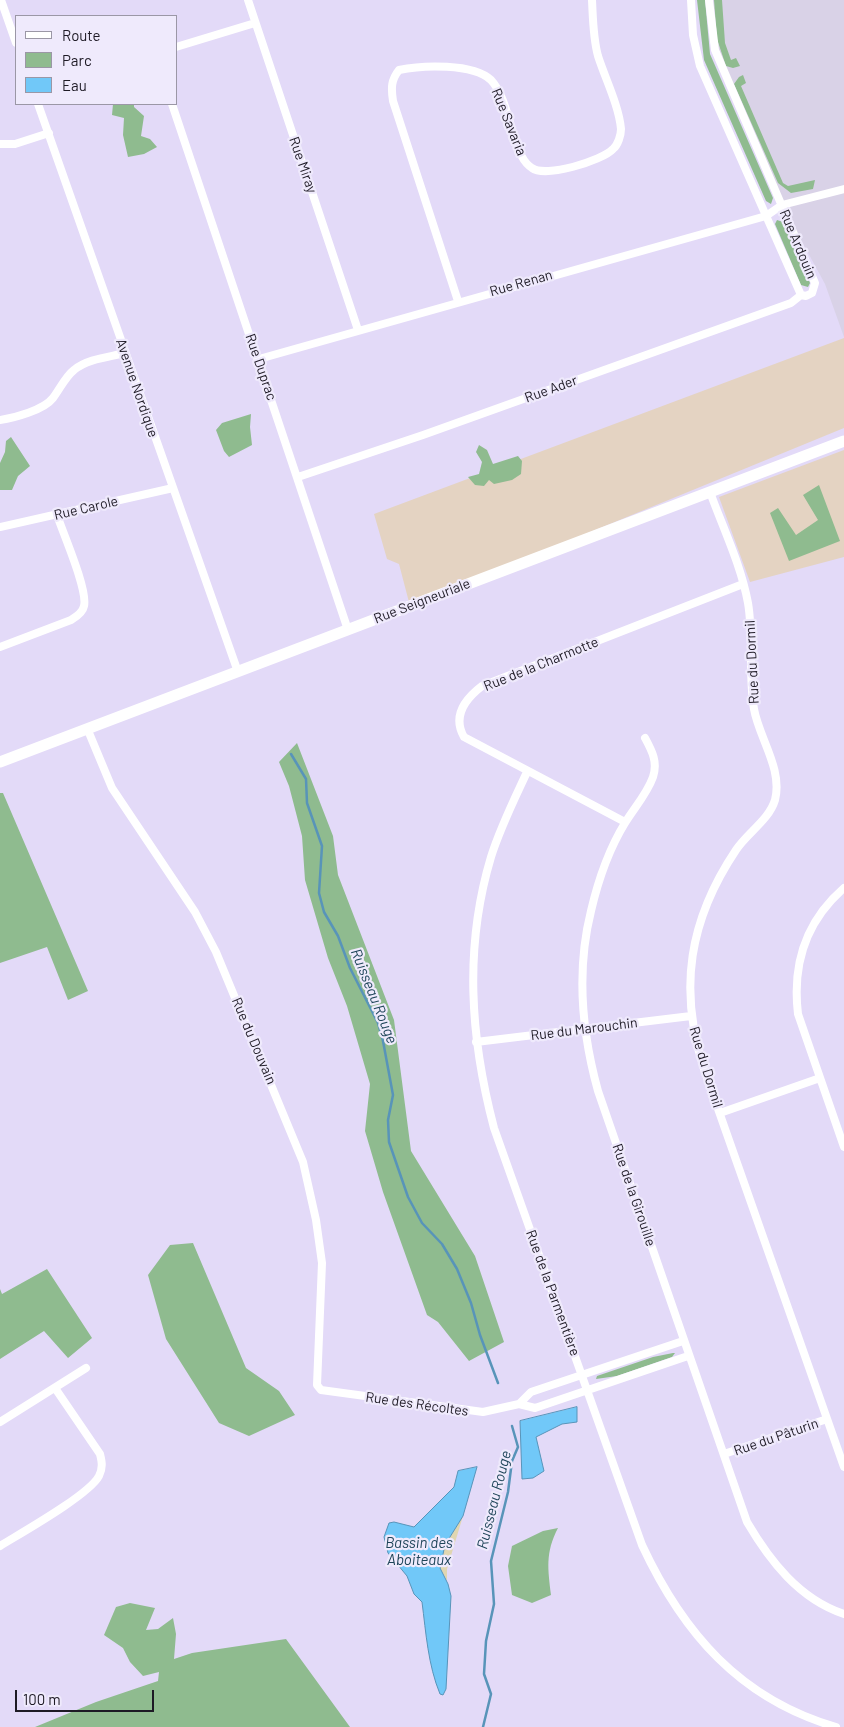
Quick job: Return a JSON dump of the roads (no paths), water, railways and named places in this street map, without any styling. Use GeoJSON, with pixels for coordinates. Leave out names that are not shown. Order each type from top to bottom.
{"type":"FeatureCollection","features":[{"type":"Feature","properties":{"kind":"street"},"geometry":{"type":"LineString","coordinates":[[1,0],[15,40]]}},
{"type":"Feature","properties":{"kind":"street","name":"Rue Miray"},"geometry":{"type":"LineString","coordinates":[[248,0],[358,330]]}},
{"type":"Feature","properties":{"kind":"street","name":"Rue Savaria"},"geometry":{"type":"LineString","coordinates":[[458,301],[393,102],[391,89],[393,78],[399,70],[429,65],[481,73],[491,80],[501,95],[521,155],[532,169],[540,172],[550,172],[602,157],[615,148],[621,130],[593,33],[592,0]]}},
{"type":"Feature","properties":{"kind":"street","name":"Rue Ardouin"},"geometry":{"type":"LineString","coordinates":[[691,0],[694,35],[700,66],[801,295],[806,296],[812,293],[815,284],[715,50],[709,0]]}},
{"type":"Feature","properties":{"kind":"street"},"geometry":{"type":"LineString","coordinates":[[178,46],[255,24]]}},
{"type":"Feature","properties":{"kind":"street","name":"Avenue Nordique"},"geometry":{"type":"LineString","coordinates":[[38,105],[238,672]]}},
{"type":"Feature","properties":{"kind":"street","name":"Rue Duprac"},"geometry":{"type":"LineString","coordinates":[[172,105],[348,630]]}},
{"type":"Feature","properties":{"kind":"street"},"geometry":{"type":"LineString","coordinates":[[0,144],[15,144],[49,133]]}},
{"type":"Feature","properties":{"kind":"street"},"geometry":{"type":"LineString","coordinates":[[782,205],[844,189]]}},
{"type":"Feature","properties":{"kind":"street","name":"Rue Renan"},"geometry":{"type":"LineString","coordinates":[[258,358],[766,216],[782,205]]}},
{"type":"Feature","properties":{"kind":"street","name":"Rue Ader"},"geometry":{"type":"LineString","coordinates":[[298,477],[423,435],[791,303],[801,295]]}},
{"type":"Feature","properties":{"kind":"street"},"geometry":{"type":"LineString","coordinates":[[0,420],[42,407],[52,400],[67,376],[86,363],[125,353]]}},
{"type":"Feature","properties":{"kind":"street","name":"Rue Seigneuriale"},"geometry":{"type":"LineString","coordinates":[[0,762],[844,441]]}},
{"type":"Feature","properties":{"kind":"street","name":"Rue Carole"},"geometry":{"type":"LineString","coordinates":[[0,527],[172,488]]}},
{"type":"Feature","properties":{"kind":"street","name":"Rue du Dormil"},"geometry":{"type":"LineString","coordinates":[[710,492],[748,603],[754,708],[777,785],[775,801],[767,815],[740,844],[719,876],[706,902],[692,954],[691,1016],[695,1040],[844,1467]]}},
{"type":"Feature","properties":{"kind":"street"},"geometry":{"type":"LineString","coordinates":[[0,647],[71,620],[79,615],[84,606],[82,587],[57,515]]}},
{"type":"Feature","properties":{"kind":"street","name":"Rue de la Charmotte"},"geometry":{"type":"LineString","coordinates":[[625,822],[527,772],[464,737],[460,730],[459,717],[469,696],[482,686],[743,584]]}},
{"type":"Feature","properties":{"kind":"street","name":"Rue du Douvain"},"geometry":{"type":"LineString","coordinates":[[87,728],[112,788],[195,912],[216,952],[303,1162],[316,1220],[322,1263],[317,1385]]}},
{"type":"Feature","properties":{"kind":"street","name":"Rue de la Girouille"},"geometry":{"type":"LineString","coordinates":[[645,738],[654,755],[653,778],[625,822],[607,860],[590,912],[583,970],[585,1029],[588,1054],[598,1091],[683,1342],[747,1522],[764,1551],[788,1578],[812,1598],[844,1614]]}},
{"type":"Feature","properties":{"kind":"street","name":"Rue de la Parmentière"},"geometry":{"type":"LineString","coordinates":[[527,772],[492,856],[479,908],[472,982],[476,1042],[482,1082],[494,1128],[642,1546],[660,1583],[683,1620],[711,1653],[739,1677],[777,1703],[836,1727]]}},
{"type":"Feature","properties":{"kind":"street"},"geometry":{"type":"LineString","coordinates":[[844,888],[824,908],[811,929],[801,951],[796,971],[798,1014],[844,1147]]}},
{"type":"Feature","properties":{"kind":"street","name":"Rue du Marouchin"},"geometry":{"type":"LineString","coordinates":[[476,1042],[691,1016]]}},
{"type":"Feature","properties":{"kind":"street"},"geometry":{"type":"LineString","coordinates":[[720,1113],[820,1078]]}},
{"type":"Feature","properties":{"kind":"street","name":"Rue des Récoltes"},"geometry":{"type":"LineString","coordinates":[[519,1404],[531,1392],[683,1342]]}},
{"type":"Feature","properties":{"kind":"street","name":"Rue des Récoltes"},"geometry":{"type":"LineString","coordinates":[[317,1385],[321,1390],[483,1412],[519,1404],[535,1408],[588,1392],[688,1356]]}},
{"type":"Feature","properties":{"kind":"street"},"geometry":{"type":"LineString","coordinates":[[0,1422],[86,1368]]}},
{"type":"Feature","properties":{"kind":"street"},"geometry":{"type":"LineString","coordinates":[[0,1546],[87,1490],[100,1475],[103,1465],[100,1454],[55,1388]]}},
{"type":"Feature","properties":{"kind":"street","name":"Rue du Pâturin"},"geometry":{"type":"LineString","coordinates":[[724,1454],[827,1419]]}},
{"type":"Feature","properties":{"kind":"water"},"geometry":{"type":"Polygon","coordinates":[[[577,1407],[577,1422],[562,1424],[536,1437],[544,1471],[533,1478],[522,1479],[520,1421],[577,1407]]]}},
{"type":"Feature","properties":{"kind":"water","name":"Bassin des Aboiteaux"},"geometry":{"type":"Polygon","coordinates":[[[477,1467],[463,1516],[445,1545],[440,1568],[448,1584],[451,1596],[446,1689],[443,1695],[440,1694],[430,1660],[422,1602],[414,1594],[407,1576],[388,1553],[384,1537],[389,1523],[394,1522],[414,1527],[454,1487],[458,1471],[477,1467]]]}},
{"type":"Feature","properties":{"kind":"waterway","name":"Ruisseau Rouge"},"geometry":{"type":"LineString","coordinates":[[291,754],[306,779],[307,803],[322,846],[319,893],[324,912],[338,936],[350,968],[378,1023],[383,1041],[393,1095],[388,1120],[389,1142],[408,1197],[422,1223],[442,1244],[457,1269],[471,1303],[480,1335],[498,1383]]}},
{"type":"Feature","properties":{"kind":"waterway","name":"Ruisseau Rouge"},"geometry":{"type":"LineString","coordinates":[[483,1727],[491,1694],[484,1674],[486,1641],[494,1604],[491,1561],[508,1492],[512,1461],[518,1447],[512,1426]]}}]}
